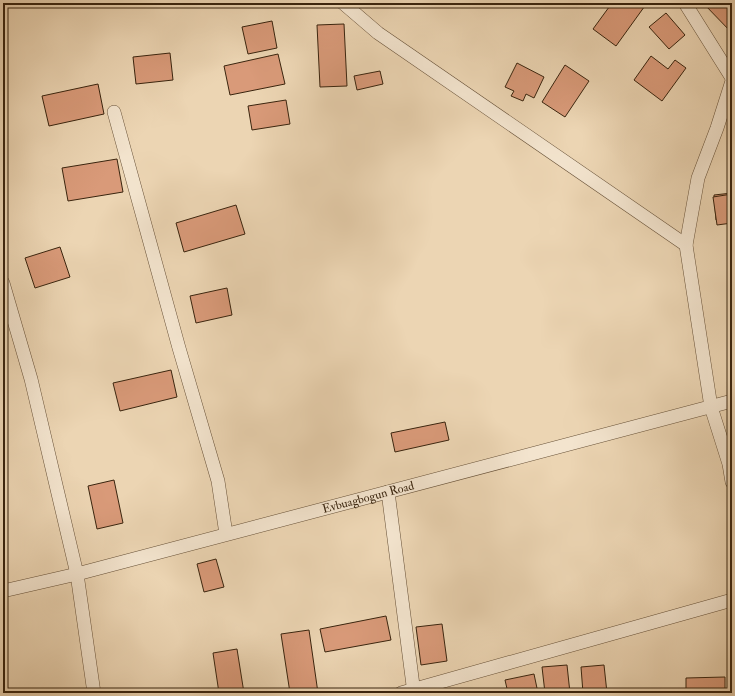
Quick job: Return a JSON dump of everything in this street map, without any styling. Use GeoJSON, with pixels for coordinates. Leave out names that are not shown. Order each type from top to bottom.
{"type":"FeatureCollection","features":[{"type":"Feature","properties":{"kind":"street"},"geometry":{"type":"LineString","coordinates":[[343,3],[378,33],[686,245]]}},
{"type":"Feature","properties":{"kind":"street"},"geometry":{"type":"LineString","coordinates":[[685,3],[732,79],[717,128],[698,178],[686,245],[711,407],[729,464],[732,482]]}},
{"type":"Feature","properties":{"kind":"street"},"geometry":{"type":"LineString","coordinates":[[114,112],[179,348],[218,481],[226,534]]}},
{"type":"Feature","properties":{"kind":"street"},"geometry":{"type":"LineString","coordinates":[[3,283],[31,379],[77,574],[94,693]]}},
{"type":"Feature","properties":{"kind":"street","name":"Evbuagbogun Road"},"geometry":{"type":"LineString","coordinates":[[3,591],[77,574],[732,401]]}},
{"type":"Feature","properties":{"kind":"street"},"geometry":{"type":"LineString","coordinates":[[388,492],[409,692],[732,600]]}},
{"type":"Feature","properties":{"kind":"building"},"geometry":{"type":"Polygon","coordinates":[[[612,3],[647,3],[616,46],[593,29],[612,3]]]}},
{"type":"Feature","properties":{"kind":"building"},"geometry":{"type":"Polygon","coordinates":[[[703,3],[732,3],[732,33],[703,3]]]}},
{"type":"Feature","properties":{"kind":"building"},"geometry":{"type":"Polygon","coordinates":[[[666,13],[685,35],[669,49],[649,27],[666,13]]]}},
{"type":"Feature","properties":{"kind":"building"},"geometry":{"type":"Polygon","coordinates":[[[272,21],[277,48],[248,54],[242,27],[272,21]]]}},
{"type":"Feature","properties":{"kind":"building"},"geometry":{"type":"Polygon","coordinates":[[[344,24],[347,86],[320,87],[317,25],[344,24]]]}},
{"type":"Feature","properties":{"kind":"building"},"geometry":{"type":"Polygon","coordinates":[[[170,53],[173,80],[136,84],[133,57],[170,53]]]}},
{"type":"Feature","properties":{"kind":"building"},"geometry":{"type":"Polygon","coordinates":[[[278,54],[285,84],[230,95],[224,66],[278,54]]]}},
{"type":"Feature","properties":{"kind":"building"},"geometry":{"type":"Polygon","coordinates":[[[651,56],[668,69],[675,60],[686,68],[662,101],[634,80],[651,56]]]}},
{"type":"Feature","properties":{"kind":"building"},"geometry":{"type":"Polygon","coordinates":[[[517,63],[544,77],[534,98],[526,94],[523,101],[511,96],[514,91],[505,87],[517,63]]]}},
{"type":"Feature","properties":{"kind":"building"},"geometry":{"type":"Polygon","coordinates":[[[565,65],[589,81],[565,117],[542,102],[565,65]]]}},
{"type":"Feature","properties":{"kind":"building"},"geometry":{"type":"Polygon","coordinates":[[[380,71],[383,84],[357,90],[354,76],[380,71]]]}},
{"type":"Feature","properties":{"kind":"building"},"geometry":{"type":"Polygon","coordinates":[[[98,84],[104,114],[49,126],[42,96],[98,84]]]}},
{"type":"Feature","properties":{"kind":"building"},"geometry":{"type":"Polygon","coordinates":[[[286,100],[290,124],[252,130],[248,106],[286,100]]]}},
{"type":"Feature","properties":{"kind":"building"},"geometry":{"type":"Polygon","coordinates":[[[117,159],[123,192],[68,201],[62,168],[117,159]]]}},
{"type":"Feature","properties":{"kind":"building"},"geometry":{"type":"Polygon","coordinates":[[[732,193],[732,218],[716,220],[714,195],[732,193]]]}},
{"type":"Feature","properties":{"kind":"building"},"geometry":{"type":"Polygon","coordinates":[[[732,194],[732,223],[717,225],[713,197],[732,194]]]}},
{"type":"Feature","properties":{"kind":"building"},"geometry":{"type":"Polygon","coordinates":[[[236,205],[245,234],[184,252],[176,223],[236,205]]]}},
{"type":"Feature","properties":{"kind":"building"},"geometry":{"type":"Polygon","coordinates":[[[60,247],[70,277],[35,288],[25,258],[60,247]]]}},
{"type":"Feature","properties":{"kind":"building"},"geometry":{"type":"Polygon","coordinates":[[[227,288],[232,315],[196,323],[190,296],[227,288]]]}},
{"type":"Feature","properties":{"kind":"building"},"geometry":{"type":"Polygon","coordinates":[[[171,370],[177,397],[120,411],[113,383],[171,370]]]}},
{"type":"Feature","properties":{"kind":"building"},"geometry":{"type":"Polygon","coordinates":[[[445,422],[449,440],[395,452],[391,433],[445,422]]]}},
{"type":"Feature","properties":{"kind":"building"},"geometry":{"type":"Polygon","coordinates":[[[114,480],[123,523],[97,529],[88,486],[114,480]]]}},
{"type":"Feature","properties":{"kind":"building"},"geometry":{"type":"Polygon","coordinates":[[[216,559],[224,587],[204,592],[197,564],[216,559]]]}},
{"type":"Feature","properties":{"kind":"building"},"geometry":{"type":"Polygon","coordinates":[[[386,616],[391,640],[325,652],[320,629],[386,616]]]}},
{"type":"Feature","properties":{"kind":"building"},"geometry":{"type":"Polygon","coordinates":[[[442,624],[447,661],[421,665],[416,627],[442,624]]]}},
{"type":"Feature","properties":{"kind":"building"},"geometry":{"type":"Polygon","coordinates":[[[309,630],[318,693],[290,693],[281,634],[309,630]]]}},
{"type":"Feature","properties":{"kind":"building"},"geometry":{"type":"Polygon","coordinates":[[[237,649],[244,693],[219,693],[213,653],[237,649]]]}},
{"type":"Feature","properties":{"kind":"building"},"geometry":{"type":"Polygon","coordinates":[[[567,665],[570,693],[545,693],[542,667],[567,665]]]}},
{"type":"Feature","properties":{"kind":"building"},"geometry":{"type":"Polygon","coordinates":[[[604,665],[607,693],[583,693],[581,667],[604,665]]]}},
{"type":"Feature","properties":{"kind":"building"},"geometry":{"type":"Polygon","coordinates":[[[534,674],[538,693],[508,693],[505,680],[534,674]]]}},
{"type":"Feature","properties":{"kind":"building"},"geometry":{"type":"Polygon","coordinates":[[[725,677],[725,693],[686,693],[686,678],[725,677]]]}}]}
